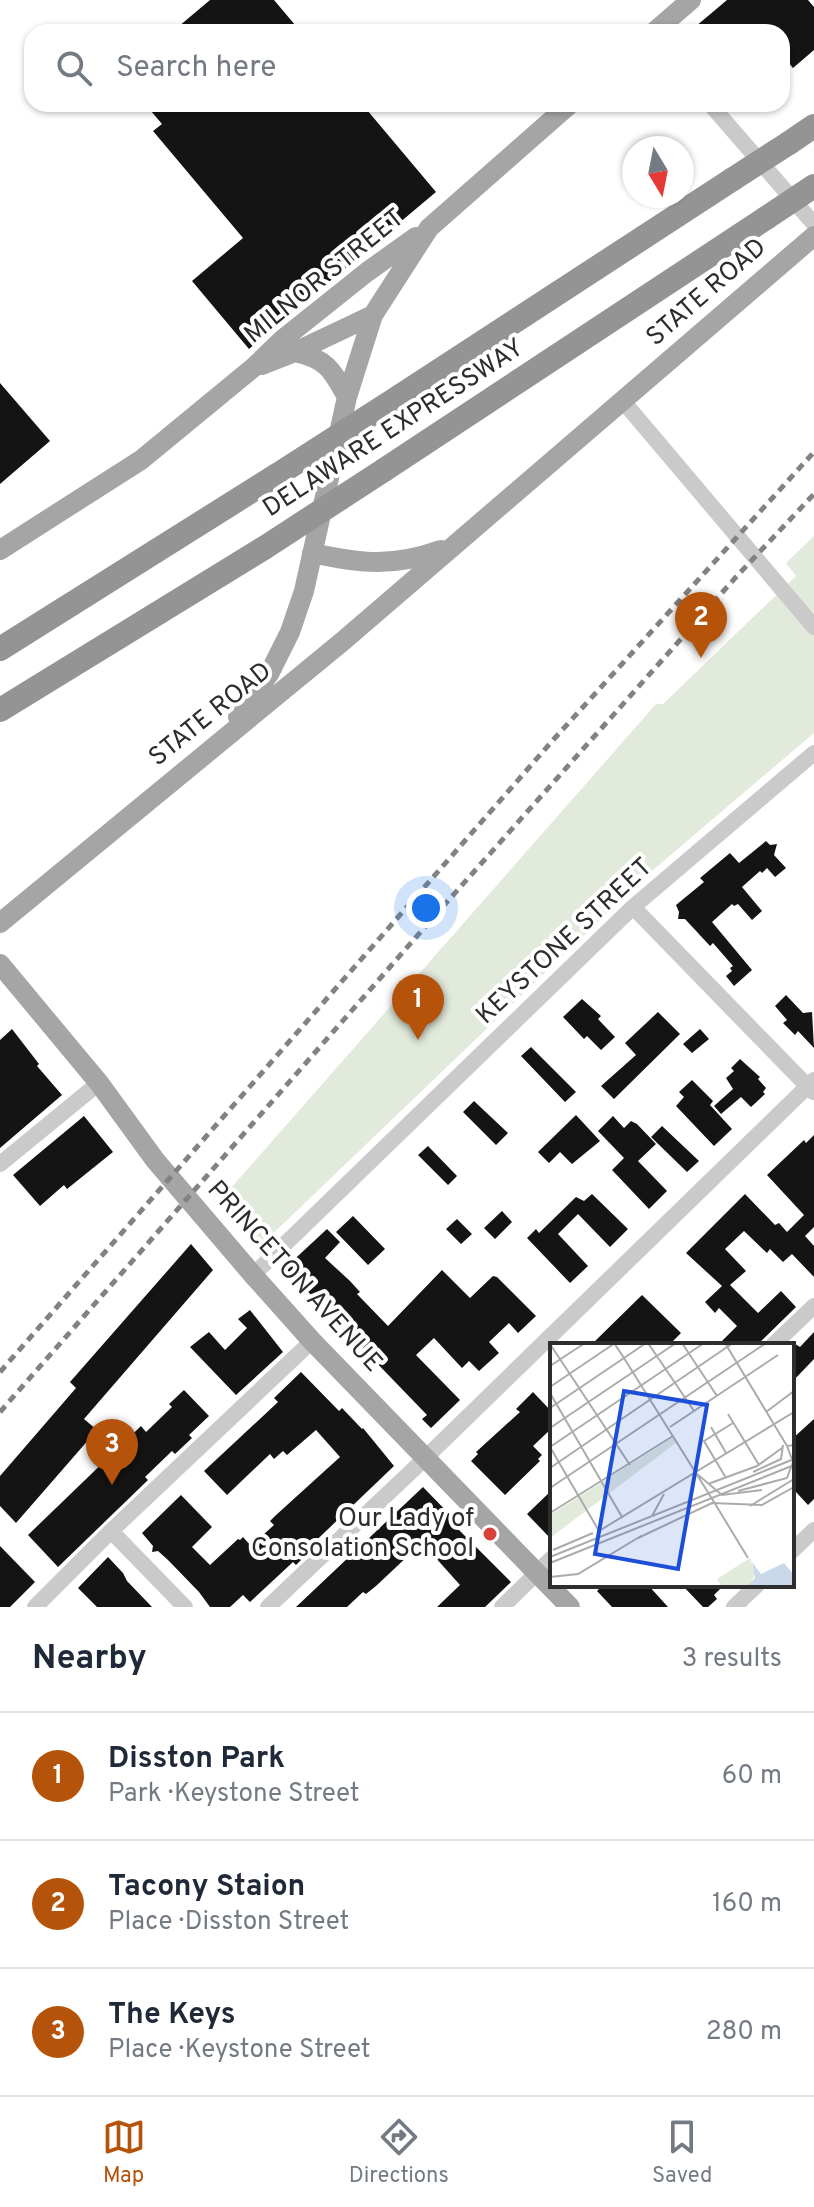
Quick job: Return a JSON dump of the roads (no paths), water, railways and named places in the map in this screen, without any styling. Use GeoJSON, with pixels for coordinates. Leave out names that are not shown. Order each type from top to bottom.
{"type":"FeatureCollection","features":[{"type":"Feature","properties":{"kind":"highway","name":"DELAWARE EXPRESSWAY"},"geometry":{"type":"LineString","coordinates":[[0,649],[141,563],[814,126]]}},
{"type":"Feature","properties":{"kind":"highway","name":"DELAWARE EXPRESSWAY"},"geometry":{"type":"LineString","coordinates":[[0,710],[264,548],[814,186]]}},
{"type":"Feature","properties":{"kind":"main road"},"geometry":{"type":"LineString","coordinates":[[663,24],[691,0]]}},
{"type":"Feature","properties":{"kind":"main road"},"geometry":{"type":"LineString","coordinates":[[213,746],[261,685],[290,632],[312,553],[347,397],[373,315],[429,228],[561,112]]}},
{"type":"Feature","properties":{"kind":"main road","name":"MILNOR STREET"},"geometry":{"type":"LineString","coordinates":[[0,550],[141,460],[254,367],[283,339],[367,272],[429,228]]}},
{"type":"Feature","properties":{"kind":"main road","name":"STATE ROAD"},"geometry":{"type":"LineString","coordinates":[[0,923],[343,641],[814,236]]}},
{"type":"Feature","properties":{"kind":"main road","name":"MILNOR STREET"},"geometry":{"type":"LineString","coordinates":[[254,367],[295,352],[373,315]]}},
{"type":"Feature","properties":{"kind":"main road"},"geometry":{"type":"LineString","coordinates":[[295,352],[312,356],[326,364],[347,397]]}},
{"type":"Feature","properties":{"kind":"main road","name":"STATE ROAD"},"geometry":{"type":"LineString","coordinates":[[312,553],[381,564],[413,560],[452,546]]}},
{"type":"Feature","properties":{"kind":"main road","name":"PRINCETON AVENUE"},"geometry":{"type":"LineString","coordinates":[[0,964],[99,1083],[155,1160],[253,1275],[312,1341],[550,1586]]}},
{"type":"Feature","properties":{"kind":"main road","name":"PRINCETON AVENUE"},"geometry":{"type":"LineString","coordinates":[[551,1587],[570,1607]]}},
{"type":"Feature","properties":{"kind":"street"},"geometry":{"type":"LineString","coordinates":[[717,112],[814,224]]}},
{"type":"Feature","properties":{"kind":"street"},"geometry":{"type":"LineString","coordinates":[[622,400],[814,627]]}},
{"type":"Feature","properties":{"kind":"street","name":"KEYSTONE STREET"},"geometry":{"type":"LineString","coordinates":[[253,1275],[633,907],[814,753]]}},
{"type":"Feature","properties":{"kind":"street"},"geometry":{"type":"LineString","coordinates":[[268,1607],[812,1087],[633,907]]}},
{"type":"Feature","properties":{"kind":"street"},"geometry":{"type":"LineString","coordinates":[[0,1164],[99,1083]]}},
{"type":"Feature","properties":{"kind":"street"},"geometry":{"type":"LineString","coordinates":[[775,1343],[814,1306]]}},
{"type":"Feature","properties":{"kind":"street"},"geometry":{"type":"LineString","coordinates":[[35,1607],[312,1341]]}},
{"type":"Feature","properties":{"kind":"street"},"geometry":{"type":"LineString","coordinates":[[794,1549],[814,1530]]}},
{"type":"Feature","properties":{"kind":"street"},"geometry":{"type":"LineString","coordinates":[[111,1531],[185,1607]]}},
{"type":"Feature","properties":{"kind":"street"},"geometry":{"type":"LineString","coordinates":[[502,1607],[550,1560]]}},
{"type":"Feature","properties":{"kind":"street"},"geometry":{"type":"LineString","coordinates":[[734,1607],[755,1587]]}},
{"type":"Feature","properties":{"kind":"railway"},"geometry":{"type":"LineString","coordinates":[[0,1372],[554,739],[814,452]]}},
{"type":"Feature","properties":{"kind":"railway"},"geometry":{"type":"LineString","coordinates":[[0,1412],[439,911],[736,577],[814,494]]}},
{"type":"Feature","properties":{"kind":"place","name":"Tacony Staion"},"geometry":{"type":"Point","coordinates":[701,658]}},
{"type":"Feature","properties":{"kind":"place","name":"Disston Park"},"geometry":{"type":"Point","coordinates":[418,1040]}},
{"type":"Feature","properties":{"kind":"place","name":"The Keys"},"geometry":{"type":"Point","coordinates":[112,1485]}},
{"type":"Feature","properties":{"kind":"place","name":"Our Lady of Consolation School"},"geometry":{"type":"Point","coordinates":[490,1534]}}]}
